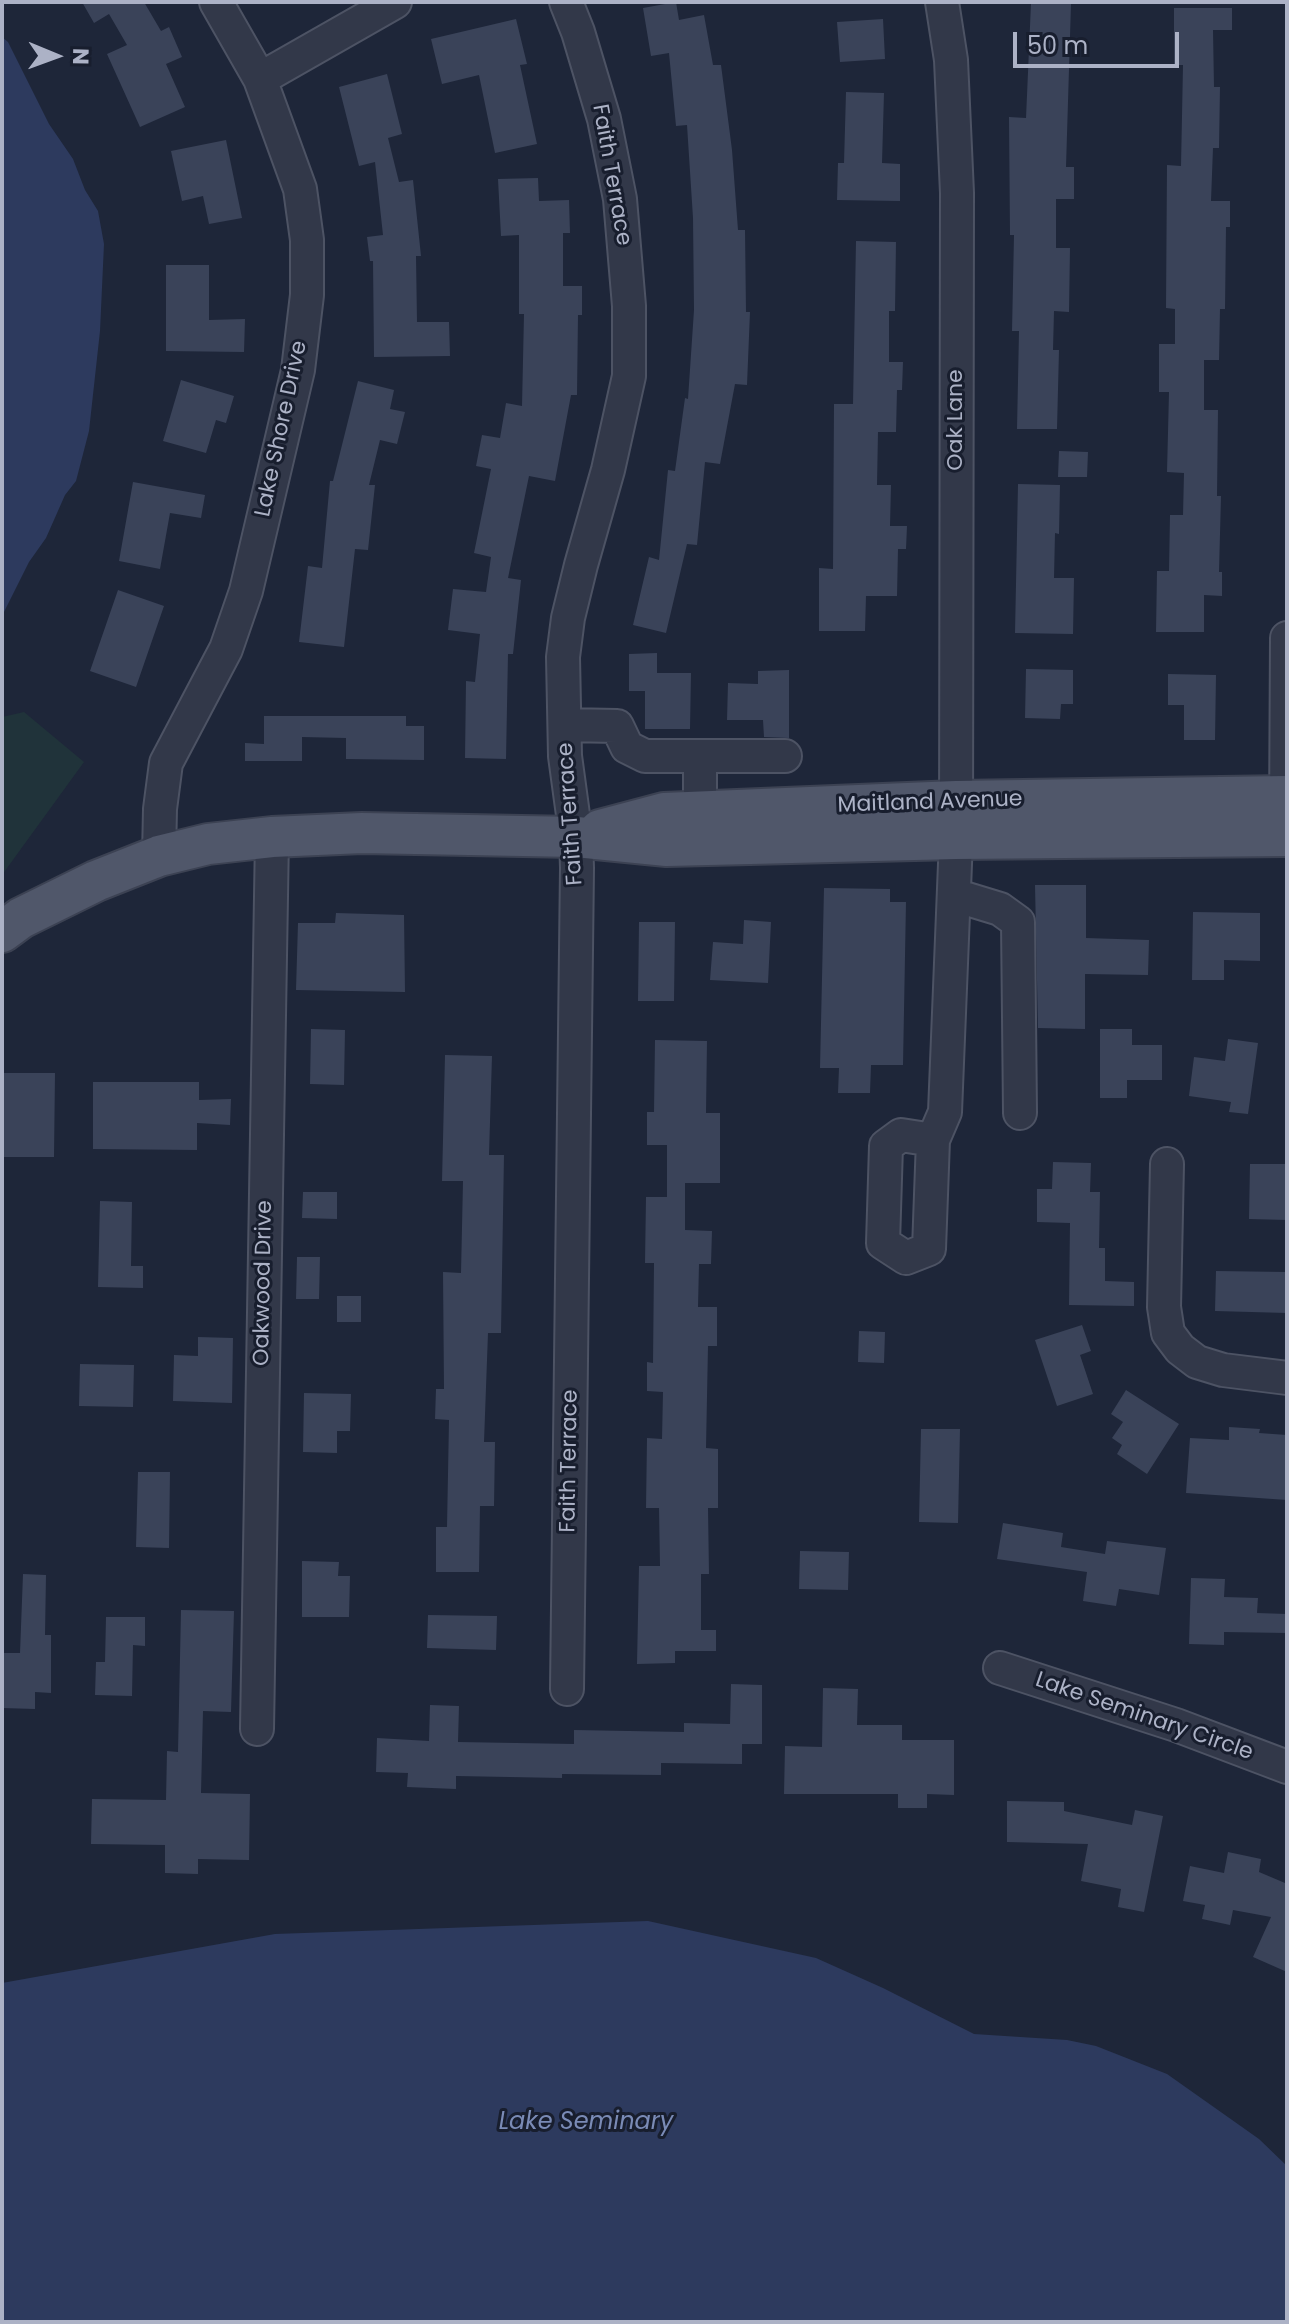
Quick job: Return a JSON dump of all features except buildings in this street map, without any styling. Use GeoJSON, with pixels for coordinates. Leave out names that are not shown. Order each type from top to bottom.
{"type":"FeatureCollection","features":[{"type":"Feature","properties":{"kind":"main road","name":"Maitland Avenue"},"geometry":{"type":"LineString","coordinates":[[2,932],[21,918],[96,881],[159,856],[208,844],[272,837],[362,833],[576,837],[667,846],[956,820],[1286,806]]}},
{"type":"Feature","properties":{"kind":"main road","name":"Maitland Avenue"},"geometry":{"type":"LineString","coordinates":[[576,837],[664,813],[700,811],[1287,836]]}},
{"type":"Feature","properties":{"kind":"street","name":"Lake Shore Drive"},"geometry":{"type":"LineString","coordinates":[[159,856],[160,809],[166,763],[226,649],[246,591],[298,370],[307,295],[307,240],[300,189],[260,79],[216,2]]}},
{"type":"Feature","properties":{"kind":"street"},"geometry":{"type":"LineString","coordinates":[[260,79],[395,2]]}},
{"type":"Feature","properties":{"kind":"street","name":"Faith Terrace"},"geometry":{"type":"LineString","coordinates":[[566,2],[604,119],[620,199],[629,306],[629,376],[608,470],[568,618],[563,657],[565,756],[576,837],[577,1025],[567,1689]]}},
{"type":"Feature","properties":{"kind":"street","name":"Oak Lane"},"geometry":{"type":"LineString","coordinates":[[933,1140],[945,1112],[956,820],[957,193],[951,60],[942,2]]}},
{"type":"Feature","properties":{"kind":"street"},"geometry":{"type":"LineString","coordinates":[[1286,806],[1287,638]]}},
{"type":"Feature","properties":{"kind":"street"},"geometry":{"type":"LineString","coordinates":[[565,725],[617,726],[627,747],[639,755],[785,756]]}},
{"type":"Feature","properties":{"kind":"street"},"geometry":{"type":"LineString","coordinates":[[700,757],[700,811]]}},
{"type":"Feature","properties":{"kind":"street","name":"Oakwood Drive"},"geometry":{"type":"LineString","coordinates":[[257,1729],[272,837]]}},
{"type":"Feature","properties":{"kind":"street"},"geometry":{"type":"LineString","coordinates":[[954,895],[1000,909],[1018,922],[1020,1113]]}},
{"type":"Feature","properties":{"kind":"street"},"geometry":{"type":"LineString","coordinates":[[1167,1164],[1164,1307],[1168,1333],[1180,1349],[1197,1362],[1223,1370],[1287,1378]]}},
{"type":"Feature","properties":{"kind":"street","name":"Lake Seminary Circle"},"geometry":{"type":"LineString","coordinates":[[1000,1668],[1176,1725],[1287,1767]]}},
{"type":"Feature","properties":{"kind":"shaded area"},"geometry":{"type":"Polygon","coordinates":[[[24,712],[84,762],[2,875],[2,717],[24,712]]]}},
{"type":"Feature","properties":{"kind":"water"},"geometry":{"type":"Polygon","coordinates":[[[2,37],[8,42],[49,124],[73,159],[85,190],[98,211],[104,244],[100,331],[89,431],[76,481],[65,495],[46,538],[29,562],[2,616],[2,37]]]}},
{"type":"Feature","properties":{"kind":"water","name":"Lake Seminary"},"geometry":{"type":"Polygon","coordinates":[[[648,1921],[816,1958],[974,2034],[1067,2040],[1096,2046],[1167,2074],[1259,2139],[1287,2166],[1287,2322],[2,2322],[2,1983],[275,1934],[648,1921]]]}}]}
